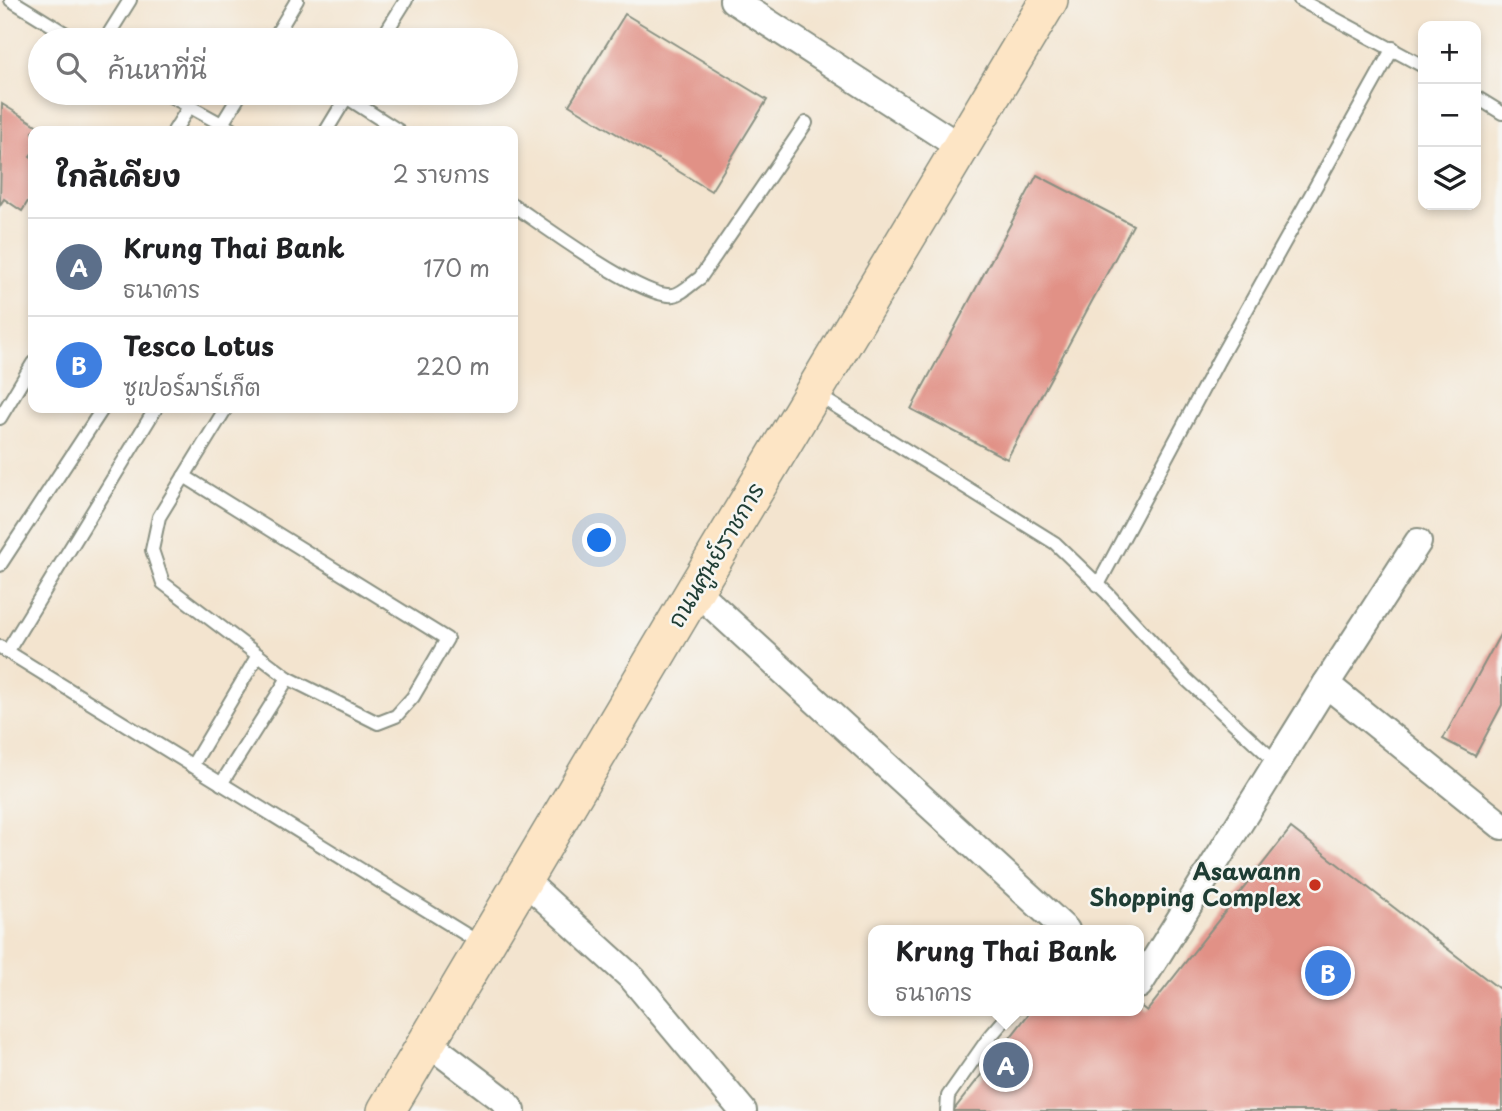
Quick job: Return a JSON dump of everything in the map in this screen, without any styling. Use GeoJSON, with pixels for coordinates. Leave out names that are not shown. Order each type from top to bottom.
{"type":"FeatureCollection","features":[{"type":"Feature","properties":{"kind":"street"},"geometry":{"type":"LineString","coordinates":[[733,0],[960,147]]}},
{"type":"Feature","properties":{"kind":"street","name":"ถนนศูนย์ราชการ"},"geometry":{"type":"LineString","coordinates":[[386,1111],[1049,0]]}},
{"type":"Feature","properties":{"kind":"street"},"geometry":{"type":"LineString","coordinates":[[1144,977],[1418,541]]}},
{"type":"Feature","properties":{"kind":"street"},"geometry":{"type":"LineString","coordinates":[[695,590],[1061,925]]}},
{"type":"Feature","properties":{"kind":"street"},"geometry":{"type":"LineString","coordinates":[[1326,684],[1502,826]]}},
{"type":"Feature","properties":{"kind":"street"},"geometry":{"type":"LineString","coordinates":[[524,880],[633,979],[743,1111]]}},
{"type":"Feature","properties":{"kind":"street"},"geometry":{"type":"LineString","coordinates":[[427,1042],[502,1099],[512,1111]]}},
{"type":"Feature","properties":{"kind":"lane"},"geometry":{"type":"LineString","coordinates":[[11,0],[56,28]]}},
{"type":"Feature","properties":{"kind":"lane"},"geometry":{"type":"LineString","coordinates":[[113,28],[131,0]]}},
{"type":"Feature","properties":{"kind":"lane"},"geometry":{"type":"LineString","coordinates":[[280,28],[297,0]]}},
{"type":"Feature","properties":{"kind":"lane"},"geometry":{"type":"LineString","coordinates":[[388,28],[406,0]]}},
{"type":"Feature","properties":{"kind":"lane"},"geometry":{"type":"LineString","coordinates":[[1300,0],[1418,63]]}},
{"type":"Feature","properties":{"kind":"lane"},"geometry":{"type":"LineString","coordinates":[[1098,585],[1218,361],[1393,48]]}},
{"type":"Feature","properties":{"kind":"lane"},"geometry":{"type":"LineString","coordinates":[[1481,100],[1502,113]]}},
{"type":"Feature","properties":{"kind":"lane"},"geometry":{"type":"LineString","coordinates":[[186,105],[225,126]]}},
{"type":"Feature","properties":{"kind":"lane"},"geometry":{"type":"LineString","coordinates":[[222,124],[234,105]]}},
{"type":"Feature","properties":{"kind":"lane"},"geometry":{"type":"LineString","coordinates":[[329,126],[342,105]]}},
{"type":"Feature","properties":{"kind":"lane"},"geometry":{"type":"LineString","coordinates":[[362,105],[392,126]]}},
{"type":"Feature","properties":{"kind":"lane"},"geometry":{"type":"LineString","coordinates":[[177,126],[189,107]]}},
{"type":"Feature","properties":{"kind":"lane"},"geometry":{"type":"LineString","coordinates":[[518,208],[633,284],[656,294],[675,295],[700,278],[806,123]]}},
{"type":"Feature","properties":{"kind":"lane"},"geometry":{"type":"LineString","coordinates":[[0,418],[28,371]]}},
{"type":"Feature","properties":{"kind":"lane"},"geometry":{"type":"LineString","coordinates":[[813,392],[1055,544],[1098,585],[1186,679],[1277,763]]}},
{"type":"Feature","properties":{"kind":"lane"},"geometry":{"type":"LineString","coordinates":[[0,565],[100,413]]}},
{"type":"Feature","properties":{"kind":"lane"},"geometry":{"type":"LineString","coordinates":[[153,413],[4,650],[483,945]]}},
{"type":"Feature","properties":{"kind":"lane"},"geometry":{"type":"LineString","coordinates":[[184,476],[447,639],[413,697],[396,716],[377,723],[288,678],[163,583],[152,550],[159,517],[184,476],[223,413]]}},
{"type":"Feature","properties":{"kind":"lane"},"geometry":{"type":"LineString","coordinates":[[192,766],[258,655]]}},
{"type":"Feature","properties":{"kind":"lane"},"geometry":{"type":"LineString","coordinates":[[221,784],[288,678]]}},
{"type":"Feature","properties":{"kind":"lane"},"geometry":{"type":"LineString","coordinates":[[947,1111],[948,1097],[1008,1016]]}},
{"type":"Feature","properties":{"kind":"building"},"geometry":{"type":"Polygon","coordinates":[[[625,14],[767,100],[711,191],[569,105],[625,14]]]}},
{"type":"Feature","properties":{"kind":"building"},"geometry":{"type":"Polygon","coordinates":[[[2,104],[38,126],[28,126],[28,201],[22,211],[4,199],[0,205],[2,104]]]}},
{"type":"Feature","properties":{"kind":"building"},"geometry":{"type":"Polygon","coordinates":[[[1037,175],[1133,225],[1007,459],[911,409],[1037,175]]]}},
{"type":"Feature","properties":{"kind":"building"},"geometry":{"type":"Polygon","coordinates":[[[1502,631],[1502,705],[1475,756],[1443,739],[1502,631]]]}},
{"type":"Feature","properties":{"kind":"building","name":"Asawann Shopping Complex"},"geometry":{"type":"Polygon","coordinates":[[[1291,828],[1502,991],[1502,1111],[953,1111],[1027,1016],[1144,1016],[1144,1009],[1147,1011],[1291,828]]]}},
{"type":"Feature","properties":{"kind":"place","name":"Asawann Shopping Complex"},"geometry":{"type":"Point","coordinates":[1315,885]}},
{"type":"Feature","properties":{"kind":"place","name":"Tesco Lotus"},"geometry":{"type":"Point","coordinates":[1328,973]}},
{"type":"Feature","properties":{"kind":"place","name":"Krung Thai Bank"},"geometry":{"type":"Point","coordinates":[1006,1065]}}]}
